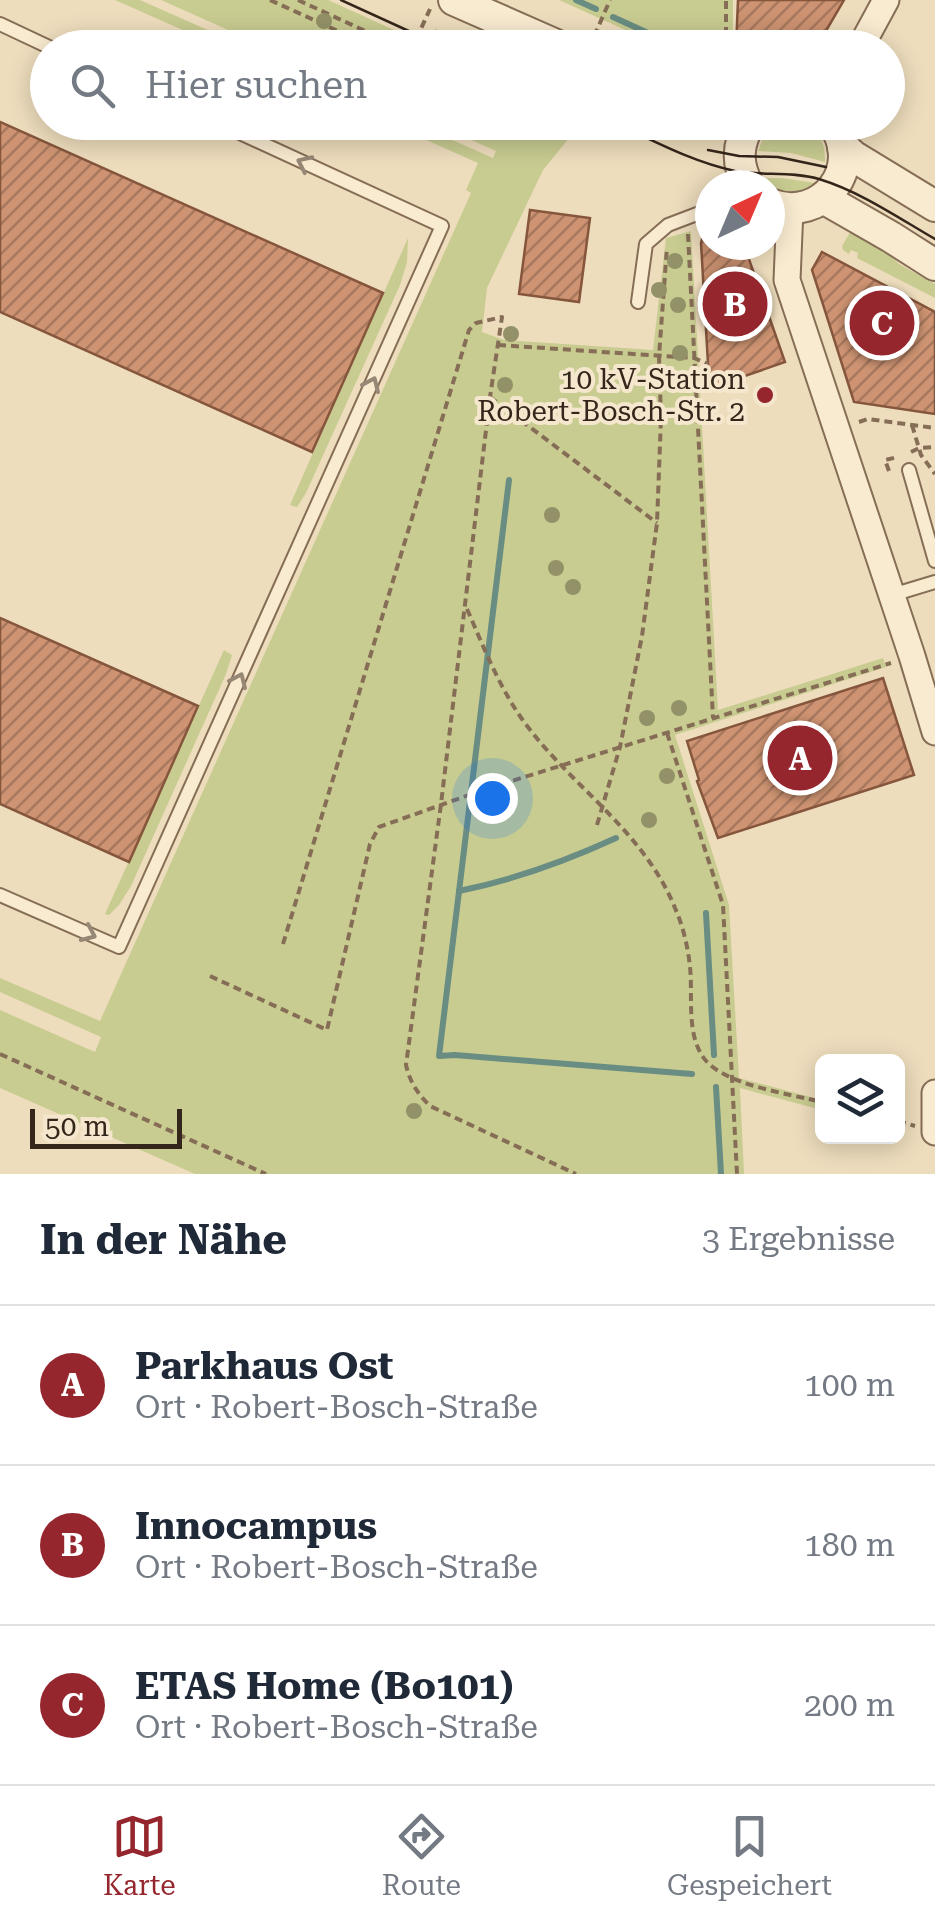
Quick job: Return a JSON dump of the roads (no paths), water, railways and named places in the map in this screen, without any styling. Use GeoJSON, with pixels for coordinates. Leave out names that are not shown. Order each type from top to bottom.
{"type":"FeatureCollection","features":[{"type":"Feature","properties":{"kind":"street"},"geometry":{"type":"LineString","coordinates":[[870,30],[886,0]]}},
{"type":"Feature","properties":{"kind":"street"},"geometry":{"type":"LineString","coordinates":[[467,3],[525,30]]}},
{"type":"Feature","properties":{"kind":"street"},"geometry":{"type":"LineString","coordinates":[[739,140],[741,170]]}},
{"type":"Feature","properties":{"kind":"street"},"geometry":{"type":"LineString","coordinates":[[785,206],[809,206],[823,198],[839,180],[842,169],[839,140]]}},
{"type":"Feature","properties":{"kind":"street"},"geometry":{"type":"LineString","coordinates":[[842,140],[853,156],[935,206]]}},
{"type":"Feature","properties":{"kind":"street"},"geometry":{"type":"LineString","coordinates":[[823,198],[935,265]]}},
{"type":"Feature","properties":{"kind":"street"},"geometry":{"type":"LineString","coordinates":[[784,260],[786,280],[935,732]]}},
{"type":"Feature","properties":{"kind":"street"},"geometry":{"type":"LineString","coordinates":[[935,1092],[935,1132]]}},
{"type":"Feature","properties":{"kind":"lane"},"geometry":{"type":"LineString","coordinates":[[0,24],[30,38]]}},
{"type":"Feature","properties":{"kind":"lane"},"geometry":{"type":"LineString","coordinates":[[0,895],[119,947],[442,226],[255,140]]}},
{"type":"Feature","properties":{"kind":"lane"},"geometry":{"type":"LineString","coordinates":[[638,302],[646,244],[668,225],[695,215]]}},
{"type":"Feature","properties":{"kind":"lane"},"geometry":{"type":"LineString","coordinates":[[909,470],[935,561]]}},
{"type":"Feature","properties":{"kind":"lane"},"geometry":{"type":"LineString","coordinates":[[892,595],[935,582]]}},
{"type":"Feature","properties":{"kind":"waterway"},"geometry":{"type":"LineString","coordinates":[[576,0],[596,9]]}},
{"type":"Feature","properties":{"kind":"waterway"},"geometry":{"type":"LineString","coordinates":[[613,17],[642,30]]}},
{"type":"Feature","properties":{"kind":"waterway"},"geometry":{"type":"LineString","coordinates":[[509,480],[439,1056],[692,1074]]}},
{"type":"Feature","properties":{"kind":"waterway"},"geometry":{"type":"LineString","coordinates":[[459,891],[539,869],[616,838]]}},
{"type":"Feature","properties":{"kind":"waterway"},"geometry":{"type":"LineString","coordinates":[[706,913],[714,1055]]}},
{"type":"Feature","properties":{"kind":"waterway"},"geometry":{"type":"LineString","coordinates":[[716,1087],[721,1174]]}},
{"type":"Feature","properties":{"kind":"tram line"},"geometry":{"type":"LineString","coordinates":[[341,0],[407,30]]}},
{"type":"Feature","properties":{"kind":"tram line"},"geometry":{"type":"LineString","coordinates":[[651,140],[719,167],[809,177],[834,184],[935,239]]}},
{"type":"Feature","properties":{"kind":"tram line"},"geometry":{"type":"LineString","coordinates":[[708,150],[778,157],[826,167]]}},
{"type":"Feature","properties":{"kind":"place","name":"Innocampus"},"geometry":{"type":"Point","coordinates":[735,304]}},
{"type":"Feature","properties":{"kind":"place","name":"ETAS Home (Bo101)"},"geometry":{"type":"Point","coordinates":[882,323]}},
{"type":"Feature","properties":{"kind":"place","name":"10 kV-Station Robert-Bosch-Str. 2"},"geometry":{"type":"Point","coordinates":[765,395]}},
{"type":"Feature","properties":{"kind":"place","name":"Parkhaus Ost"},"geometry":{"type":"Point","coordinates":[800,758]}}]}
